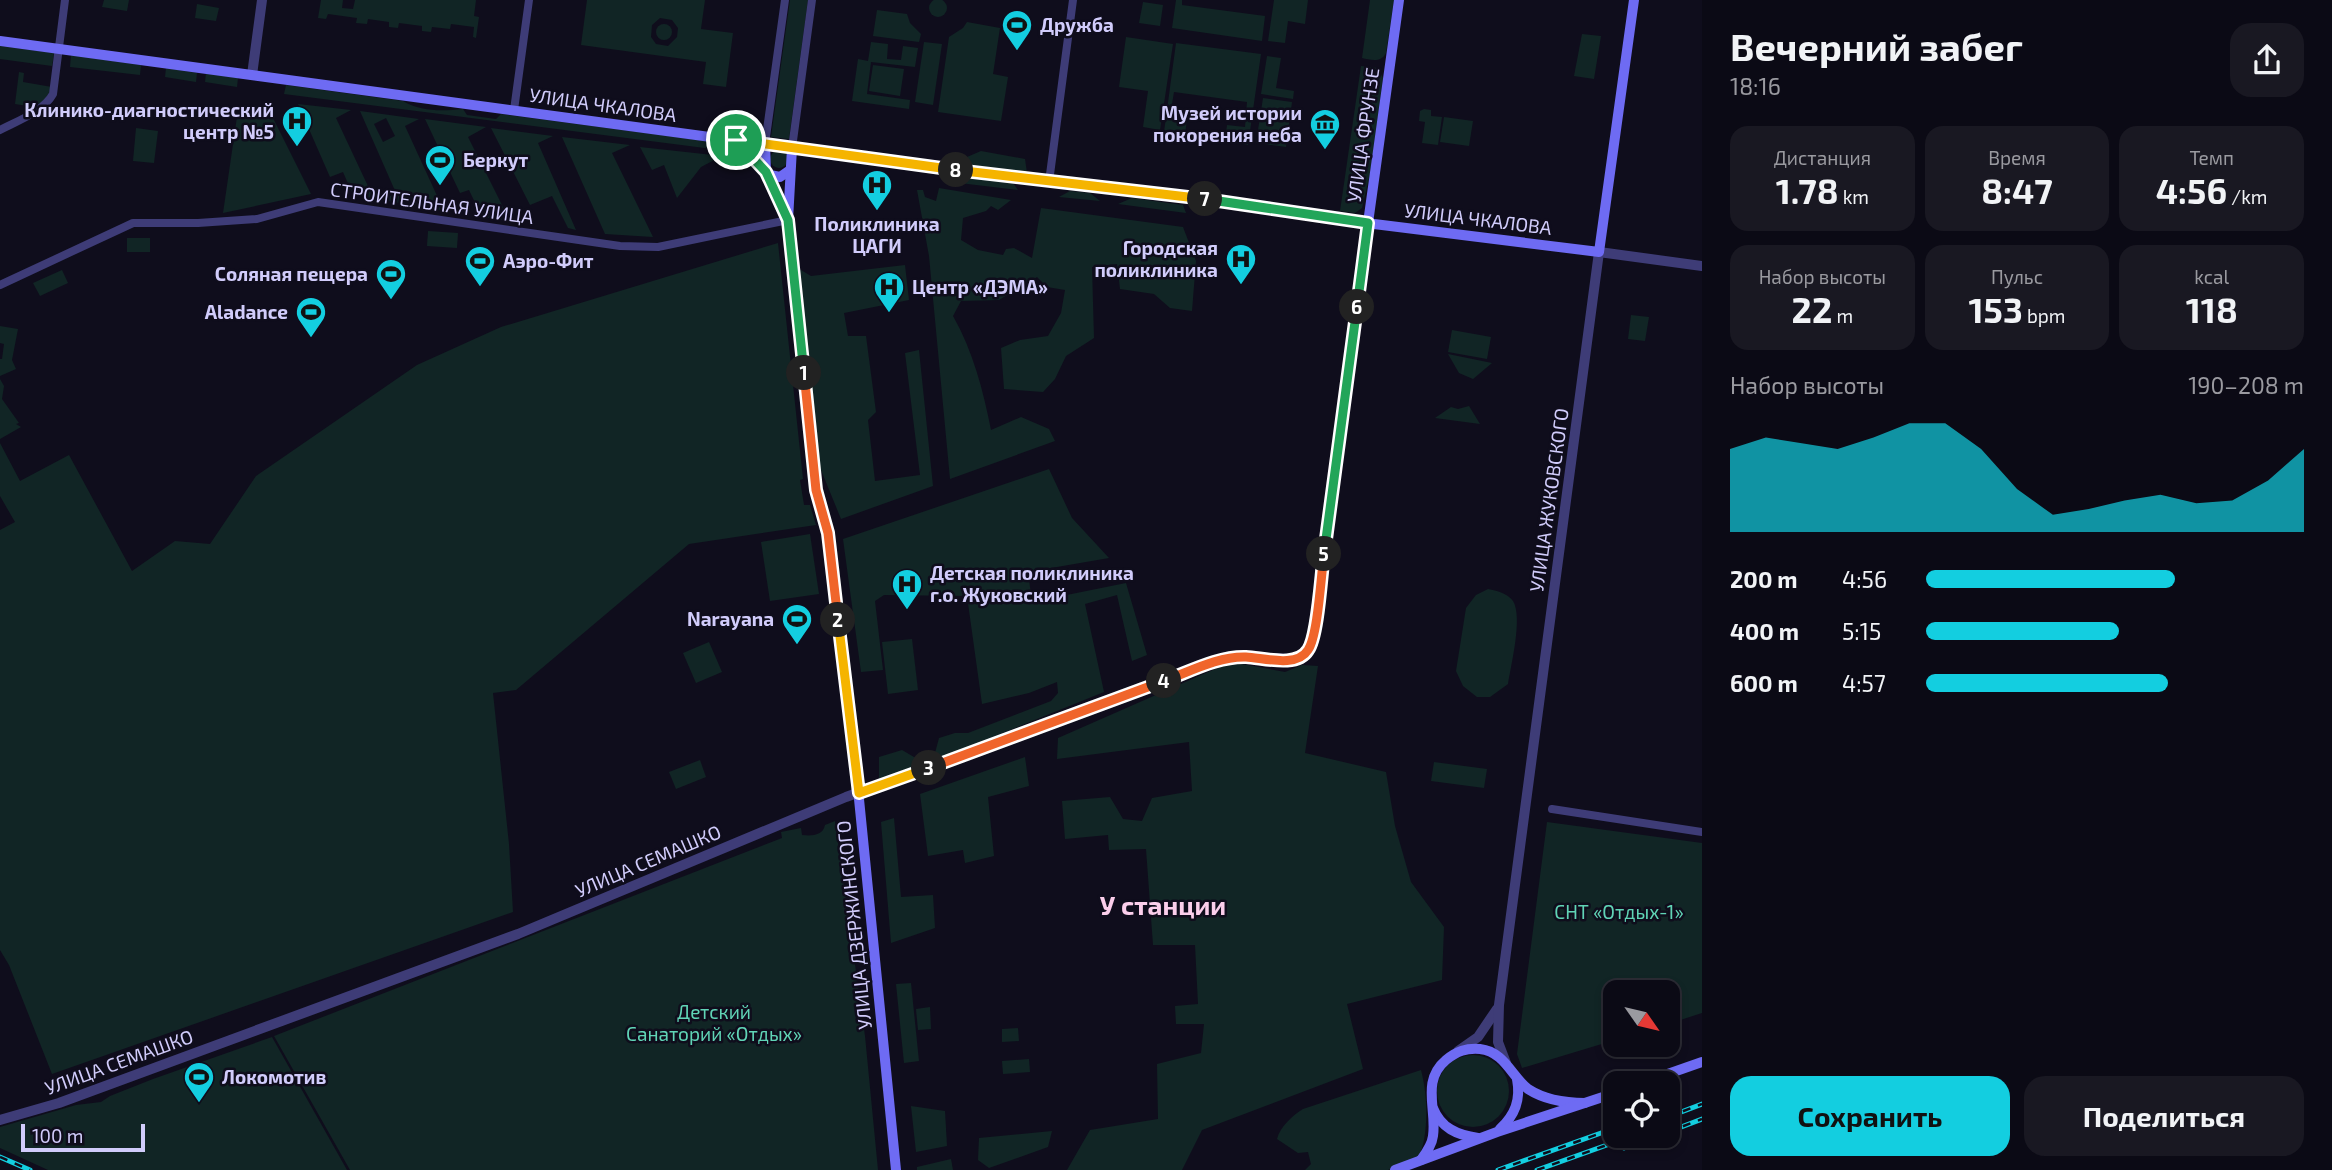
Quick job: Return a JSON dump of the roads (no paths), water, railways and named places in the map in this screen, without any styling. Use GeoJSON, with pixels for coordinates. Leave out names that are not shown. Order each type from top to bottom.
{"type":"FeatureCollection","features":[{"type":"Feature","properties":{"kind":"main road","name":"УЛИЦА ФРУНЗЕ"},"geometry":{"type":"LineString","coordinates":[[1368,223],[1399,0]]}},
{"type":"Feature","properties":{"kind":"main road","name":"УЛИЦА ЖУКОВСКОГО"},"geometry":{"type":"LineString","coordinates":[[1599,252],[1634,0]]}},
{"type":"Feature","properties":{"kind":"main road","name":"УЛИЦА ЧКАЛОВА"},"geometry":{"type":"LineString","coordinates":[[0,41],[1049,182],[1197,198],[1599,252]]}},
{"type":"Feature","properties":{"kind":"main road","name":"УЛИЦА ДЗЕРЖИНСКОГО"},"geometry":{"type":"LineString","coordinates":[[736,140],[766,172],[788,220]]}},
{"type":"Feature","properties":{"kind":"main road","name":"УЛИЦА ДЗЕРЖИНСКОГО"},"geometry":{"type":"LineString","coordinates":[[765,144],[766,172]]}},
{"type":"Feature","properties":{"kind":"main road","name":"УЛИЦА ДЗЕРЖИНСКОГО"},"geometry":{"type":"LineString","coordinates":[[792,148],[788,220],[816,490],[828,533],[859,793],[896,1170]]}},
{"type":"Feature","properties":{"kind":"main road"},"geometry":{"type":"LineString","coordinates":[[766,172],[780,177],[790,170]]}},
{"type":"Feature","properties":{"kind":"main road"},"geometry":{"type":"LineString","coordinates":[[1421,1160],[1433,1136],[1430,1090],[1433,1078],[1439,1066],[1455,1053],[1469,1048],[1486,1050],[1507,1063],[1517,1079],[1536,1094],[1568,1103],[1585,1103]]}},
{"type":"Feature","properties":{"kind":"main road"},"geometry":{"type":"LineString","coordinates":[[1676,1071],[1702,1062]]}},
{"type":"Feature","properties":{"kind":"main road"},"geometry":{"type":"LineString","coordinates":[[1497,1132],[1511,1119],[1518,1103],[1517,1079]]}},
{"type":"Feature","properties":{"kind":"main road"},"geometry":{"type":"LineString","coordinates":[[1395,1170],[1603,1097]]}},
{"type":"Feature","properties":{"kind":"main road"},"geometry":{"type":"LineString","coordinates":[[1431,1102],[1436,1116],[1443,1124],[1454,1132],[1480,1139]]}},
{"type":"Feature","properties":{"kind":"street"},"geometry":{"type":"LineString","coordinates":[[0,130],[49,101],[55,86],[65,0]]}},
{"type":"Feature","properties":{"kind":"street"},"geometry":{"type":"LineString","coordinates":[[252,75],[262,0]]}},
{"type":"Feature","properties":{"kind":"street"},"geometry":{"type":"LineString","coordinates":[[514,110],[529,0]]}},
{"type":"Feature","properties":{"kind":"street"},"geometry":{"type":"LineString","coordinates":[[765,144],[785,0]]}},
{"type":"Feature","properties":{"kind":"street"},"geometry":{"type":"LineString","coordinates":[[792,148],[812,0]]}},
{"type":"Feature","properties":{"kind":"street"},"geometry":{"type":"LineString","coordinates":[[1049,182],[1073,0]]}},
{"type":"Feature","properties":{"kind":"street","name":"СТРОИТЕЛЬНАЯ УЛИЦА"},"geometry":{"type":"LineString","coordinates":[[0,285],[133,223],[257,219],[318,202],[620,246],[659,247],[788,220]]}},
{"type":"Feature","properties":{"kind":"street","name":"УЛИЦА ФРУНЗЕ"},"geometry":{"type":"LineString","coordinates":[[1309,649],[1368,223]]}},
{"type":"Feature","properties":{"kind":"street","name":"УЛИЦА ЧКАЛОВА"},"geometry":{"type":"LineString","coordinates":[[1599,252],[1702,266]]}},
{"type":"Feature","properties":{"kind":"street","name":"УЛИЦА ЖУКОВСКОГО"},"geometry":{"type":"LineString","coordinates":[[1507,1063],[1498,1042],[1499,1005],[1599,252]]}},
{"type":"Feature","properties":{"kind":"street","name":"УЛИЦА СЕМАШКО"},"geometry":{"type":"LineString","coordinates":[[0,1120],[59,1103],[518,934],[859,793],[1222,660],[1235,657],[1296,659],[1309,649]]}},
{"type":"Feature","properties":{"kind":"street"},"geometry":{"type":"LineString","coordinates":[[1552,809],[1702,832]]}},
{"type":"Feature","properties":{"kind":"street"},"geometry":{"type":"LineString","coordinates":[[1455,1053],[1478,1037],[1499,1005]]}},
{"type":"Feature","properties":{"kind":"railway"},"geometry":{"type":"LineString","coordinates":[[1680,1112],[1702,1104]]}},
{"type":"Feature","properties":{"kind":"railway"},"geometry":{"type":"LineString","coordinates":[[1680,1127],[1702,1119]]}},
{"type":"Feature","properties":{"kind":"railway"},"geometry":{"type":"LineString","coordinates":[[1498,1170],[1603,1132]]}},
{"type":"Feature","properties":{"kind":"railway"},"geometry":{"type":"LineString","coordinates":[[1537,1170],[1603,1146]]}},
{"type":"Feature","properties":{"kind":"railway"},"geometry":{"type":"LineString","coordinates":[[0,1157],[30,1170]]}},
{"type":"Feature","properties":{"kind":"place","name":"Дружба"},"geometry":{"type":"Point","coordinates":[1017,52]}},
{"type":"Feature","properties":{"kind":"place","name":"Клинико-диагностический центр №5"},"geometry":{"type":"Point","coordinates":[297,148]}},
{"type":"Feature","properties":{"kind":"place","name":"Музей истории покорения неба"},"geometry":{"type":"Point","coordinates":[1325,151]}},
{"type":"Feature","properties":{"kind":"place","name":"Беркут"},"geometry":{"type":"Point","coordinates":[440,187]}},
{"type":"Feature","properties":{"kind":"place","name":"Поликлиника ЦАГИ"},"geometry":{"type":"Point","coordinates":[877,212]}},
{"type":"Feature","properties":{"kind":"place","name":"Городская поликлиника"},"geometry":{"type":"Point","coordinates":[1241,286]}},
{"type":"Feature","properties":{"kind":"place","name":"Аэро-Фит"},"geometry":{"type":"Point","coordinates":[480,288]}},
{"type":"Feature","properties":{"kind":"place","name":"Соляная пещера"},"geometry":{"type":"Point","coordinates":[391,301]}},
{"type":"Feature","properties":{"kind":"place","name":"Центр «ДЭМА»"},"geometry":{"type":"Point","coordinates":[889,314]}},
{"type":"Feature","properties":{"kind":"place","name":"Aladance"},"geometry":{"type":"Point","coordinates":[311,339]}},
{"type":"Feature","properties":{"kind":"place","name":"Детская поликлиника г.о. Жуковский"},"geometry":{"type":"Point","coordinates":[907,611]}},
{"type":"Feature","properties":{"kind":"place","name":"Narayana"},"geometry":{"type":"Point","coordinates":[797,646]}},
{"type":"Feature","properties":{"kind":"place","name":"Локомотив"},"geometry":{"type":"Point","coordinates":[199,1104]}},
{"type":"Feature","properties":{"kind":"district","name":"У станции"},"geometry":{"type":"Point","coordinates":[1163,906]}},
{"type":"Feature","properties":{"kind":"park label","name":"СНТ «Отдых-1»"},"geometry":{"type":"Point","coordinates":[1619,912]}},
{"type":"Feature","properties":{"kind":"park label","name":"Детский Санаторий «Отдых»"},"geometry":{"type":"Point","coordinates":[714,1023]}}]}
